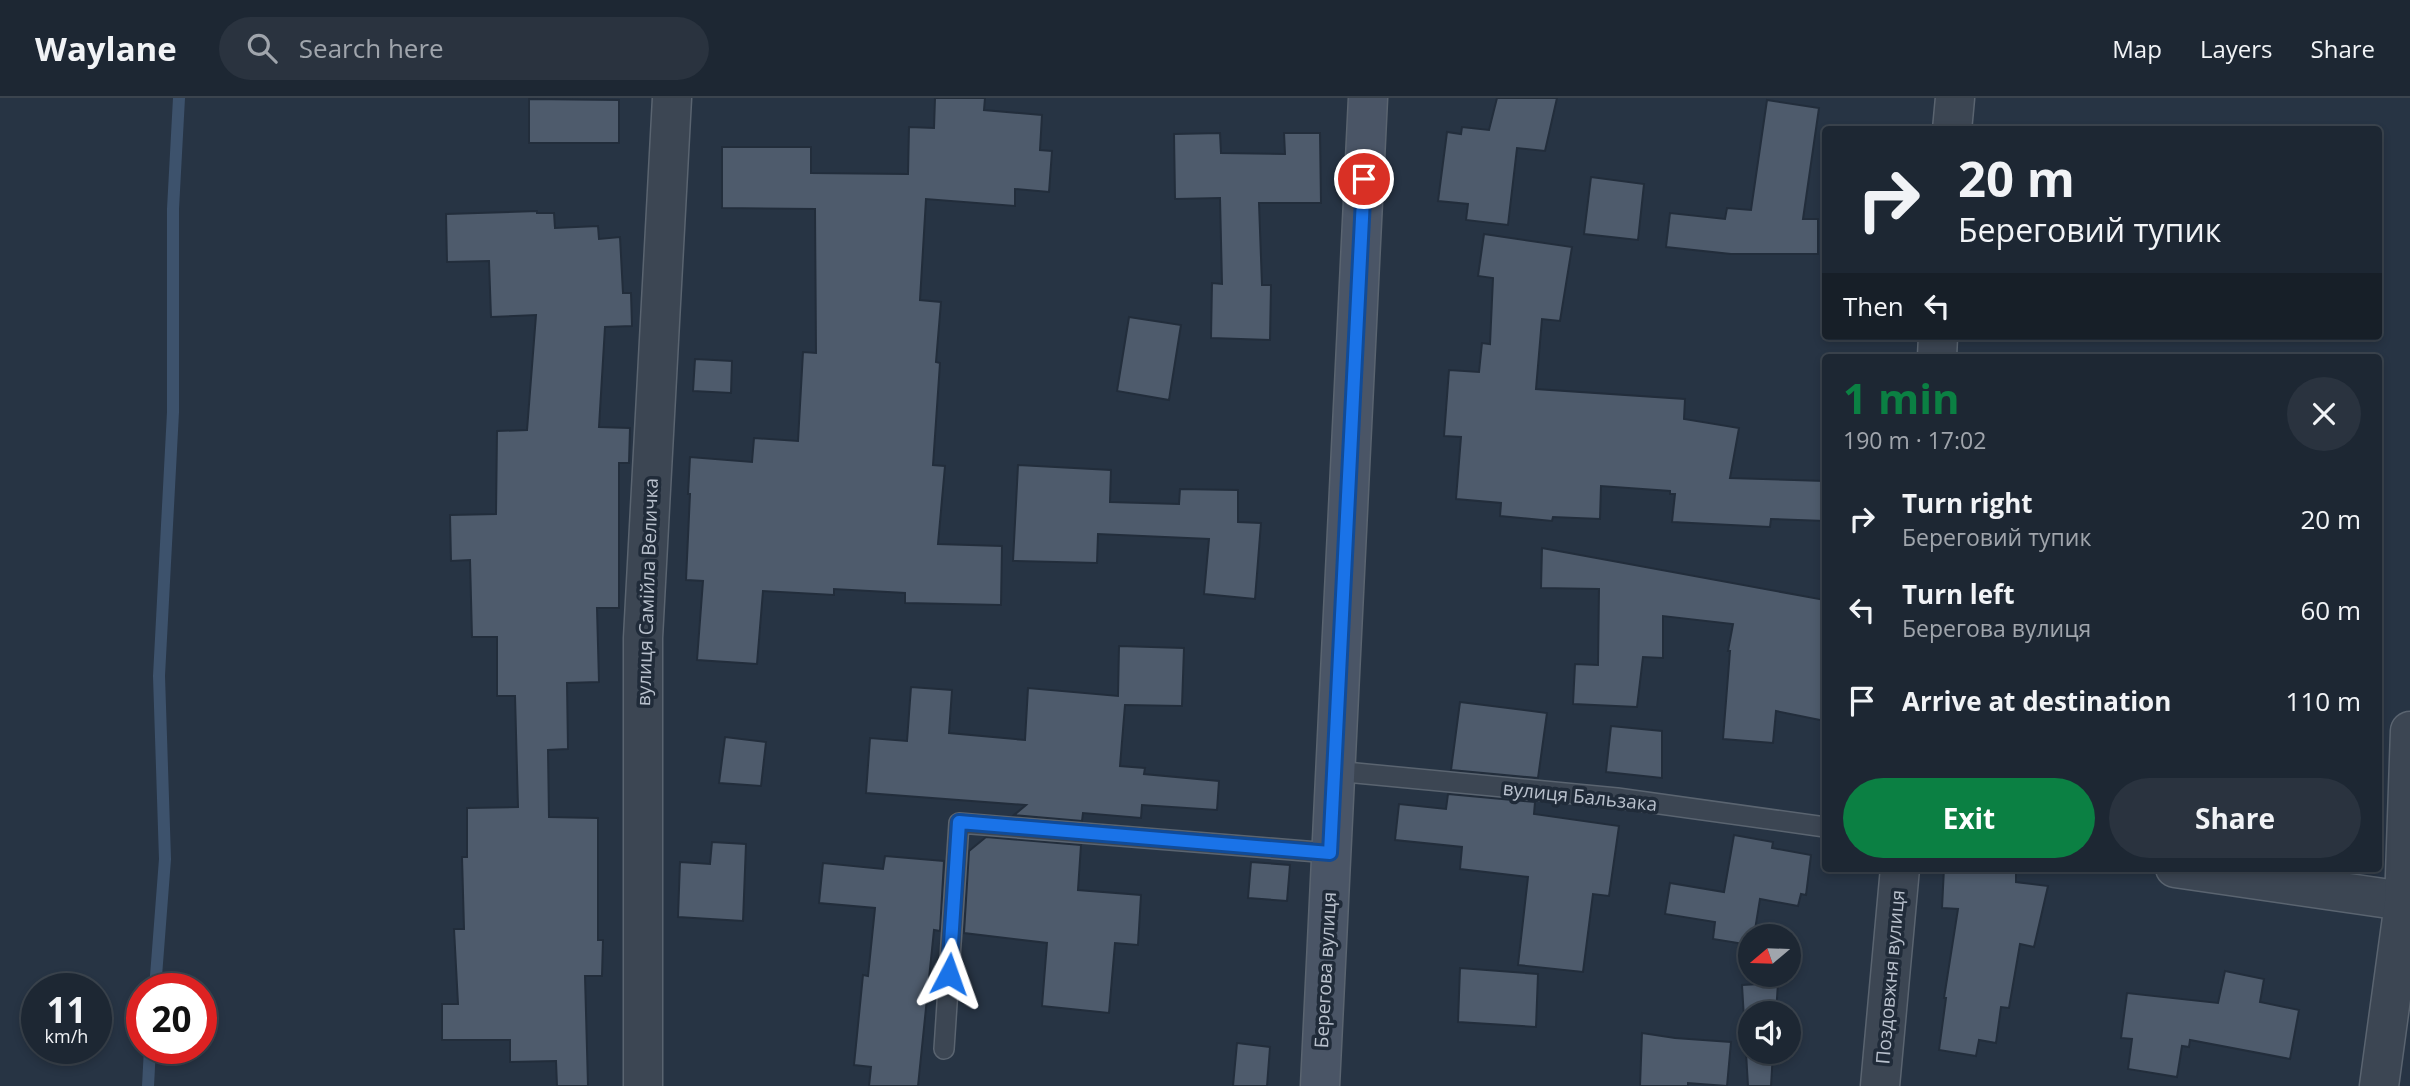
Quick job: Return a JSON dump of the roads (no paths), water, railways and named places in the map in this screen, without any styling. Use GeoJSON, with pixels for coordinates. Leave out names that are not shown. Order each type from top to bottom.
{"type":"FeatureCollection","features":[{"type":"Feature","properties":{"kind":"street","name":"вулиця Самійла Величка"},"geometry":{"type":"LineString","coordinates":[[643,1086],[642,638],[671,98]]}},
{"type":"Feature","properties":{"kind":"street","name":"Берегова вулиця"},"geometry":{"type":"LineString","coordinates":[[1320,1086],[1368,98]]}},
{"type":"Feature","properties":{"kind":"street"},"geometry":{"type":"LineString","coordinates":[[1952,126],[1955,98]]}},
{"type":"Feature","properties":{"kind":"street"},"geometry":{"type":"LineString","coordinates":[[2379,1086],[2407,902],[2410,731]]}},
{"type":"Feature","properties":{"kind":"street","name":"Поздовжня вулиця"},"geometry":{"type":"LineString","coordinates":[[1880,1086],[1900,872]]}},
{"type":"Feature","properties":{"kind":"street"},"geometry":{"type":"LineString","coordinates":[[2202,872],[2407,902]]}},
{"type":"Feature","properties":{"kind":"lane","name":"вулиця Бальзака"},"geometry":{"type":"LineString","coordinates":[[1335,771],[1617,798],[1822,827]]}},
{"type":"Feature","properties":{"kind":"lane"},"geometry":{"type":"LineString","coordinates":[[944,1049],[959,822],[1330,853]]}},
{"type":"Feature","properties":{"kind":"waterway"},"geometry":{"type":"LineString","coordinates":[[156,973],[165,859],[159,676],[173,412],[173,209],[179,98]]}},
{"type":"Feature","properties":{"kind":"waterway"},"geometry":{"type":"LineString","coordinates":[[148,1086],[149,1064]]}}]}
